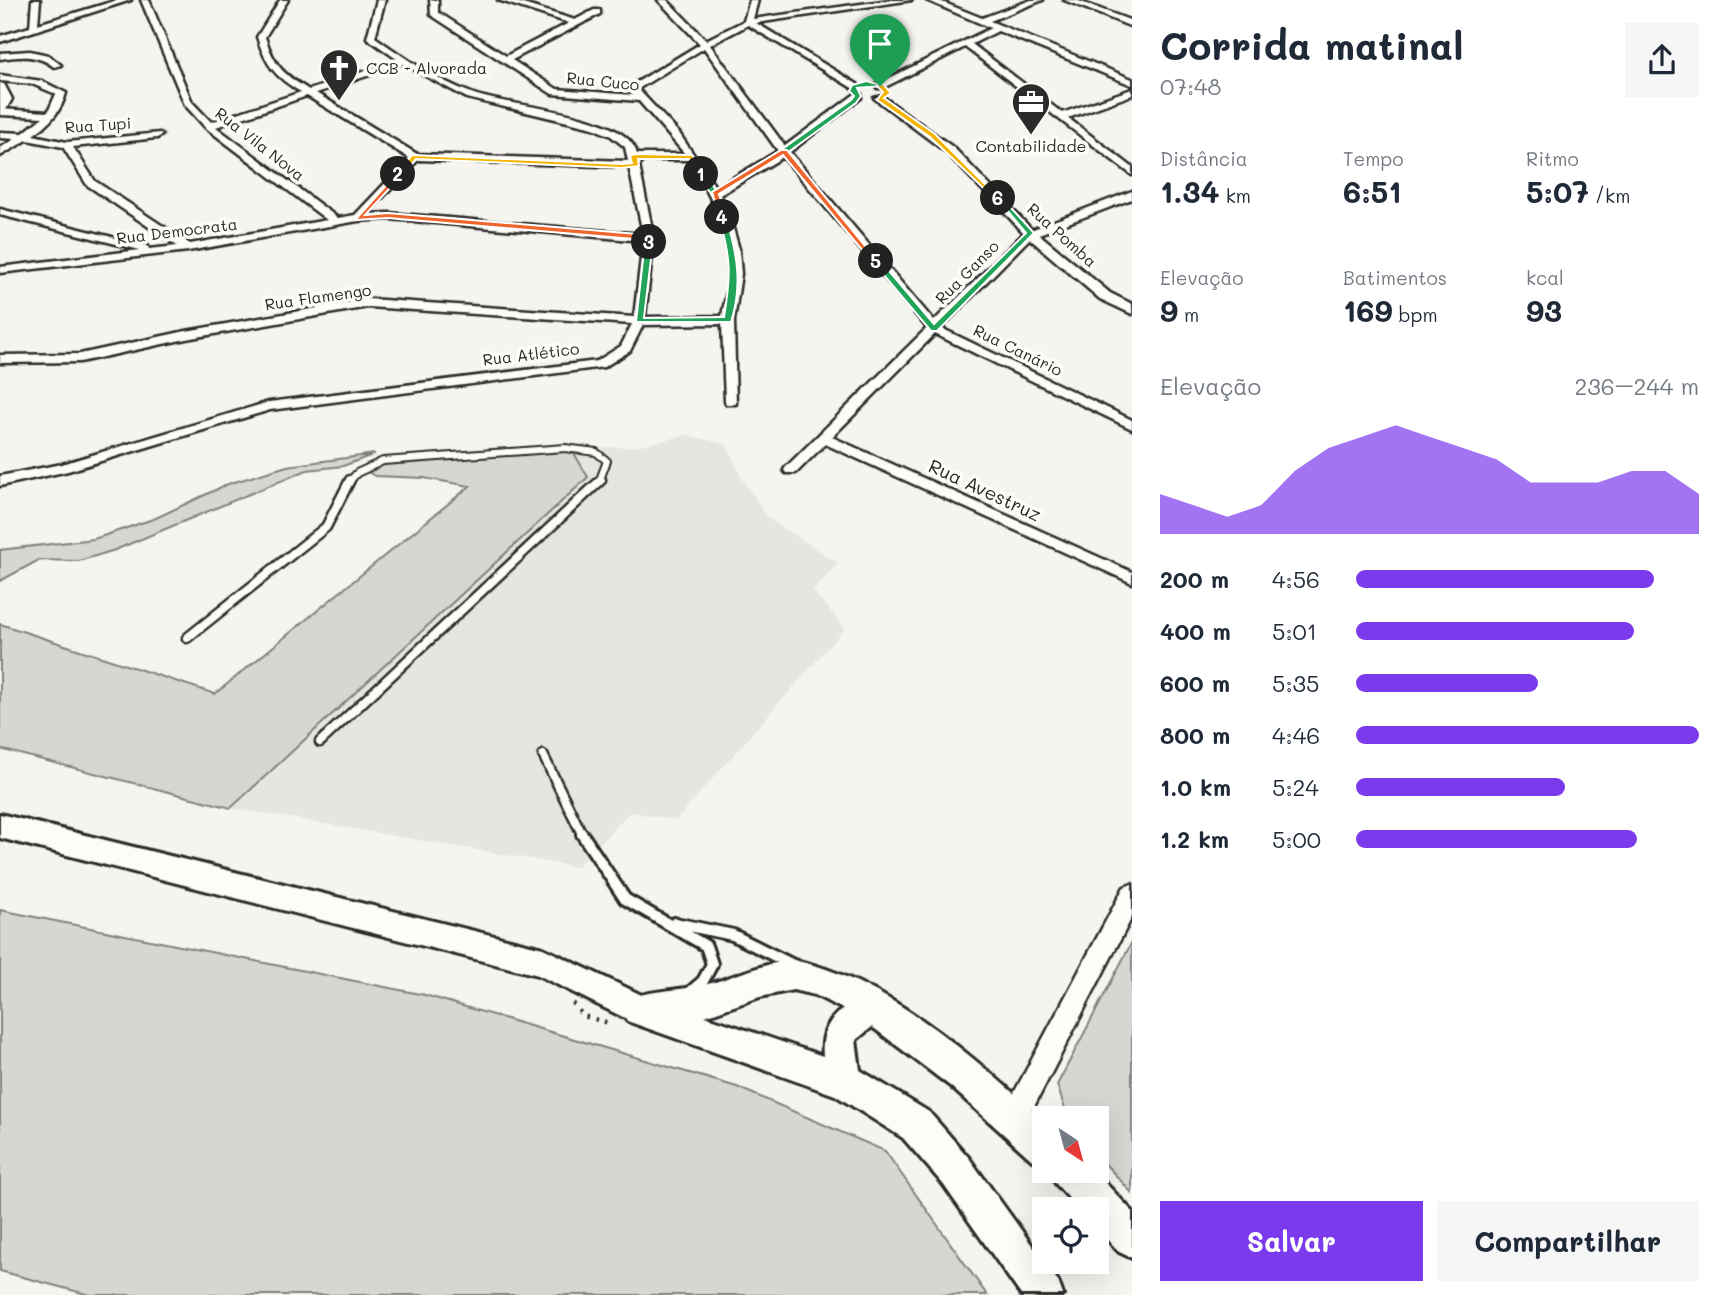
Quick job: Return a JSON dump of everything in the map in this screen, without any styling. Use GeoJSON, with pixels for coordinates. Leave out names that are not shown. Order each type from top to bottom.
{"type":"FeatureCollection","features":[{"type":"Feature","properties":{"kind":"highway"},"geometry":{"type":"LineString","coordinates":[[628,1018],[676,1004],[708,999],[765,978],[796,975],[827,982],[875,1009],[1015,1117],[1032,1134]]}},
{"type":"Feature","properties":{"kind":"highway"},"geometry":{"type":"LineString","coordinates":[[845,1080],[837,1044],[847,1023],[875,1009]]}},
{"type":"Feature","properties":{"kind":"highway"},"geometry":{"type":"LineString","coordinates":[[628,1018],[845,1080],[916,1125],[956,1171],[1044,1295]]}},
{"type":"Feature","properties":{"kind":"highway"},"geometry":{"type":"LineString","coordinates":[[1080,1183],[1132,1239]]}},
{"type":"Feature","properties":{"kind":"main road"},"geometry":{"type":"LineString","coordinates":[[0,87],[6,99],[0,111]]}},
{"type":"Feature","properties":{"kind":"main road"},"geometry":{"type":"LineString","coordinates":[[0,826],[543,962],[628,1018]]}},
{"type":"Feature","properties":{"kind":"street"},"geometry":{"type":"LineString","coordinates":[[0,49],[19,42],[34,28],[36,0]]}},
{"type":"Feature","properties":{"kind":"street"},"geometry":{"type":"LineString","coordinates":[[0,38],[127,0]]}},
{"type":"Feature","properties":{"kind":"street","name":"Rua Vila Nova"},"geometry":{"type":"LineString","coordinates":[[145,0],[188,103],[209,126],[338,223]]}},
{"type":"Feature","properties":{"kind":"street"},"geometry":{"type":"LineString","coordinates":[[284,0],[261,37],[269,61],[308,95],[415,157],[605,166],[635,160],[692,157]]}},
{"type":"Feature","properties":{"kind":"street"},"geometry":{"type":"LineString","coordinates":[[381,0],[371,38],[404,61],[471,96],[598,126],[623,139],[635,160]]}},
{"type":"Feature","properties":{"kind":"street","name":"Rua Cuco"},"geometry":{"type":"LineString","coordinates":[[435,0],[434,13],[555,92],[642,99],[680,138],[715,193],[734,255],[735,275],[727,320],[732,401]]}},
{"type":"Feature","properties":{"kind":"street"},"geometry":{"type":"LineString","coordinates":[[502,0],[576,23]]}},
{"type":"Feature","properties":{"kind":"street","name":"Rua Canário"},"geometry":{"type":"LineString","coordinates":[[662,0],[705,44],[784,152],[934,329],[1132,425]]}},
{"type":"Feature","properties":{"kind":"street"},"geometry":{"type":"LineString","coordinates":[[748,22],[754,0]]}},
{"type":"Feature","properties":{"kind":"street"},"geometry":{"type":"LineString","coordinates":[[642,99],[632,89],[705,44],[748,22],[908,0]]}},
{"type":"Feature","properties":{"kind":"street"},"geometry":{"type":"LineString","coordinates":[[930,0],[1132,82]]}},
{"type":"Feature","properties":{"kind":"street"},"geometry":{"type":"LineString","coordinates":[[983,21],[1039,0]]}},
{"type":"Feature","properties":{"kind":"street"},"geometry":{"type":"LineString","coordinates":[[1068,0],[1132,24]]}},
{"type":"Feature","properties":{"kind":"street"},"geometry":{"type":"LineString","coordinates":[[506,60],[597,12]]}},
{"type":"Feature","properties":{"kind":"street"},"geometry":{"type":"LineString","coordinates":[[748,22],[856,91],[879,98],[887,93],[872,84]]}},
{"type":"Feature","properties":{"kind":"street"},"geometry":{"type":"LineString","coordinates":[[715,193],[784,152],[856,91],[968,45],[999,27]]}},
{"type":"Feature","properties":{"kind":"street"},"geometry":{"type":"LineString","coordinates":[[968,45],[1064,116],[1132,172]]}},
{"type":"Feature","properties":{"kind":"street"},"geometry":{"type":"LineString","coordinates":[[0,56],[30,54],[50,58],[57,65]]}},
{"type":"Feature","properties":{"kind":"street"},"geometry":{"type":"LineString","coordinates":[[209,126],[404,61]]}},
{"type":"Feature","properties":{"kind":"street"},"geometry":{"type":"LineString","coordinates":[[0,78],[26,79],[50,86],[61,93],[61,103],[51,115],[0,153]]}},
{"type":"Feature","properties":{"kind":"street"},"geometry":{"type":"LineString","coordinates":[[1064,116],[1132,92]]}},
{"type":"Feature","properties":{"kind":"street","name":"Rua Pomba"},"geometry":{"type":"LineString","coordinates":[[879,98],[950,150],[1030,233],[1105,296],[1132,310]]}},
{"type":"Feature","properties":{"kind":"street"},"geometry":{"type":"LineString","coordinates":[[0,111],[51,115]]}},
{"type":"Feature","properties":{"kind":"street","name":"Rua Tupi"},"geometry":{"type":"LineString","coordinates":[[0,135],[24,136],[67,145],[157,135]]}},
{"type":"Feature","properties":{"kind":"street"},"geometry":{"type":"LineString","coordinates":[[67,145],[91,183],[188,248]]}},
{"type":"Feature","properties":{"kind":"street"},"geometry":{"type":"LineString","coordinates":[[358,218],[415,157]]}},
{"type":"Feature","properties":{"kind":"street","name":"Rua Atlético"},"geometry":{"type":"LineString","coordinates":[[0,481],[63,468],[270,406],[600,364],[626,348],[639,321],[649,238],[635,160]]}},
{"type":"Feature","properties":{"kind":"street","name":"Rua Ganso"},"geometry":{"type":"LineString","coordinates":[[791,470],[1030,233],[1132,195]]}},
{"type":"Feature","properties":{"kind":"street"},"geometry":{"type":"LineString","coordinates":[[0,212],[154,250]]}},
{"type":"Feature","properties":{"kind":"street","name":"Rua Democrata"},"geometry":{"type":"LineString","coordinates":[[0,270],[188,248],[358,218],[388,216],[649,238]]}},
{"type":"Feature","properties":{"kind":"street","name":"Rua Flamengo"},"geometry":{"type":"LineString","coordinates":[[0,359],[80,358],[186,335],[368,303],[639,321],[727,320]]}},
{"type":"Feature","properties":{"kind":"street","name":"Rua Avestruz"},"geometry":{"type":"LineString","coordinates":[[822,437],[1132,578]]}},
{"type":"Feature","properties":{"kind":"street"},"geometry":{"type":"LineString","coordinates":[[1015,1117],[1132,894]]}},
{"type":"Feature","properties":{"kind":"lane"},"geometry":{"type":"LineString","coordinates":[[187,638],[326,527],[339,511],[345,481],[361,468],[383,461],[565,448],[596,452],[607,461],[602,478],[320,742]]}},
{"type":"Feature","properties":{"kind":"lane"},"geometry":{"type":"LineString","coordinates":[[543,755],[587,845],[625,899],[669,922],[706,946],[712,964],[703,981],[676,1004]]}},
{"type":"Feature","properties":{"kind":"lane"},"geometry":{"type":"LineString","coordinates":[[669,922],[733,935],[827,982]]}},
{"type":"Feature","properties":{"kind":"path"},"geometry":{"type":"LineString","coordinates":[[567,995],[583,1016],[628,1018]]}},
{"type":"Feature","properties":{"kind":"shaded area"},"geometry":{"type":"Polygon","coordinates":[[[688,435],[727,445],[742,479],[768,518],[838,563],[813,591],[845,628],[676,820],[630,812],[577,867],[231,808],[587,477],[571,448],[631,447],[688,435]]]}},
{"type":"Feature","properties":{"kind":"shaded area"},"geometry":{"type":"Polygon","coordinates":[[[571,448],[588,477],[231,808],[0,749],[0,624],[215,694],[470,486],[424,478],[375,476],[361,468],[383,461],[571,448]]]}},
{"type":"Feature","properties":{"kind":"shaded area"},"geometry":{"type":"Polygon","coordinates":[[[375,454],[343,466],[307,470],[115,550],[79,561],[39,560],[0,581],[0,550],[94,539],[156,518],[228,484],[287,466],[375,454]]]}},
{"type":"Feature","properties":{"kind":"shaded area"},"geometry":{"type":"Polygon","coordinates":[[[0,910],[425,995],[737,1087],[885,1151],[987,1295],[90,1295],[0,1271],[0,910]]]}},
{"type":"Feature","properties":{"kind":"shaded area"},"geometry":{"type":"Polygon","coordinates":[[[1132,942],[1132,1193],[1110,1169],[1110,1106],[1064,1106],[1057,1085],[1132,942]]]}},
{"type":"Feature","properties":{"kind":"place","name":"CCB - Alvorada"},"geometry":{"type":"Point","coordinates":[339,102]}},
{"type":"Feature","properties":{"kind":"place","name":"Contabilidade"},"geometry":{"type":"Point","coordinates":[1031,136]}},
{"type":"Feature","properties":{"kind":"route"},"geometry":{"type":"LineString","coordinates":[[880,86],[866,83],[854,86],[852,91],[858,96],[854,102],[784,152],[715,193],[692,157],[634,156],[636,164],[622,166],[415,157],[358,218],[388,216],[649,238],[639,321],[727,320],[735,275],[734,255],[715,193],[784,152],[934,329],[1030,233],[950,150],[879,98],[887,93],[887,90],[880,86]]}}]}
